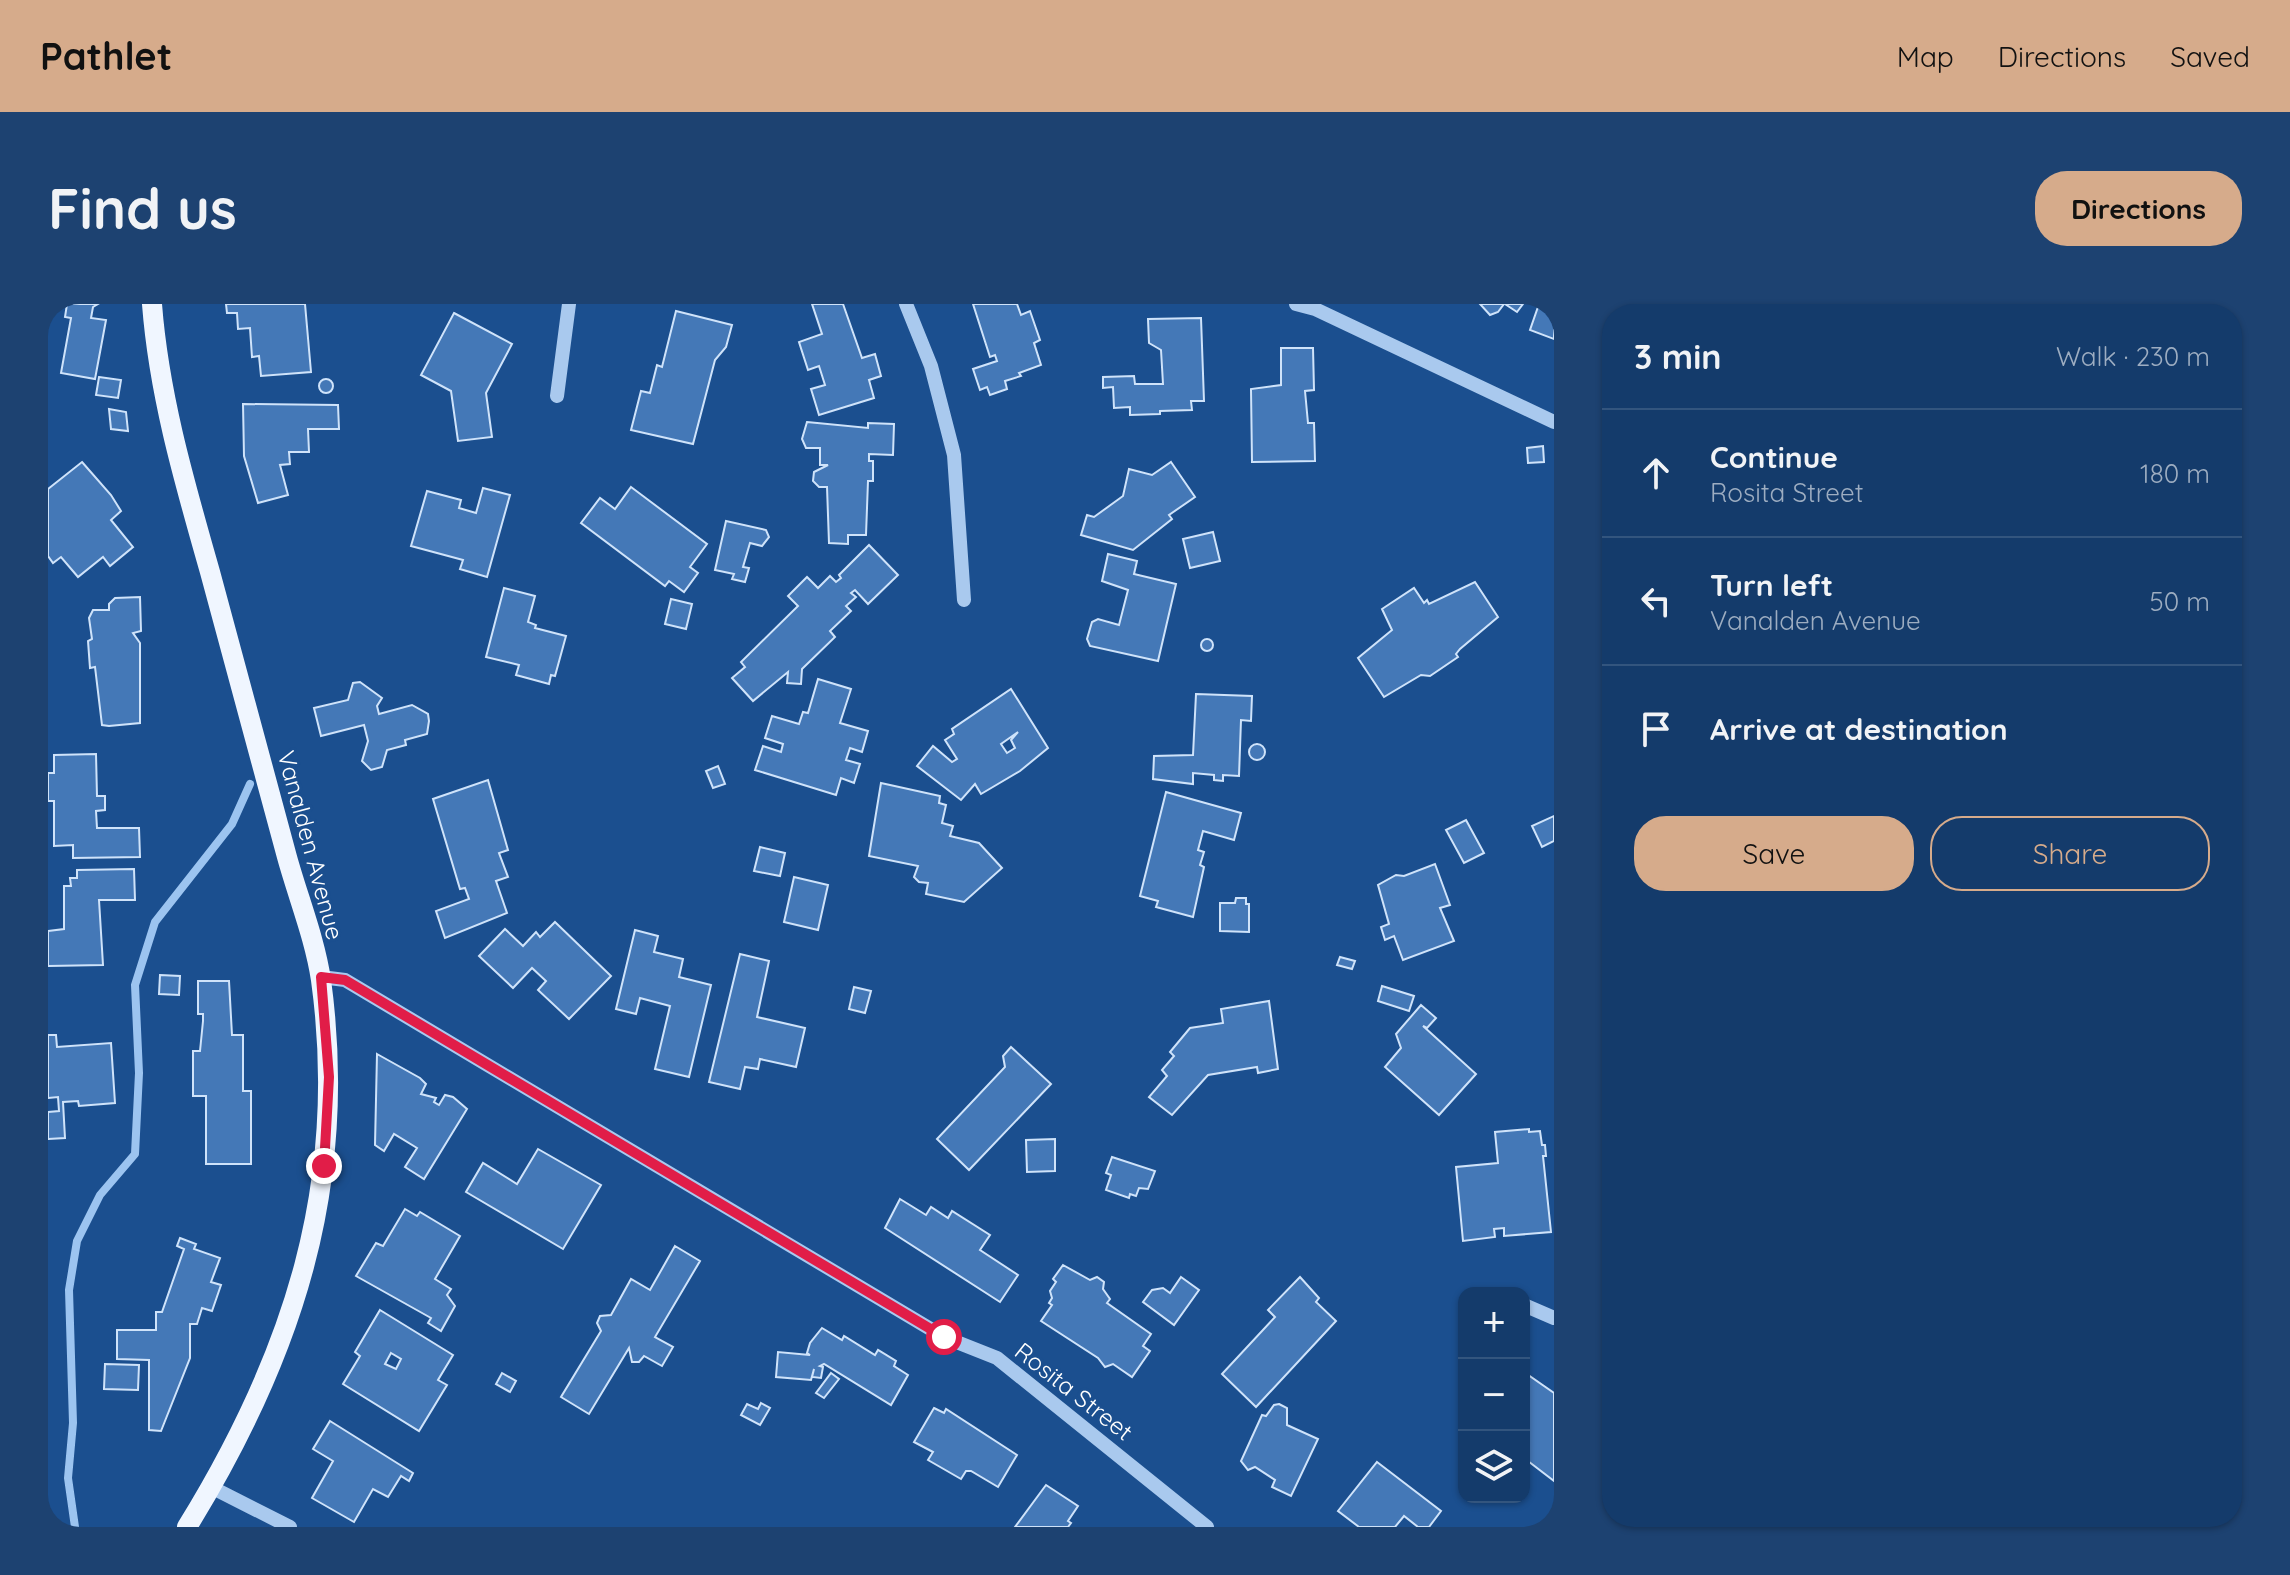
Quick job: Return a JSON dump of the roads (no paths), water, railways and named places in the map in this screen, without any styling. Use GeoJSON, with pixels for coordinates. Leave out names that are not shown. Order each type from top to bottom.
{"type":"FeatureCollection","features":[{"type":"Feature","properties":{"kind":"main road","name":"Vanalden Avenue"},"geometry":{"type":"LineString","coordinates":[[152,304],[170,427],[321,977],[329,1077],[324,1166],[314,1224],[277,1356],[211,1487],[187,1527]]}},
{"type":"Feature","properties":{"kind":"street"},"geometry":{"type":"LineString","coordinates":[[557,396],[569,304]]}},
{"type":"Feature","properties":{"kind":"street"},"geometry":{"type":"LineString","coordinates":[[906,304],[931,366],[954,455],[964,600]]}},
{"type":"Feature","properties":{"kind":"street"},"geometry":{"type":"LineString","coordinates":[[1296,304],[1315,309],[1554,422]]}},
{"type":"Feature","properties":{"kind":"street","name":"Rosita Street"},"geometry":{"type":"LineString","coordinates":[[321,977],[345,980],[944,1337],[997,1358],[1207,1527]]}},
{"type":"Feature","properties":{"kind":"street"},"geometry":{"type":"LineString","coordinates":[[1530,1308],[1554,1318]]}},
{"type":"Feature","properties":{"kind":"street"},"geometry":{"type":"LineString","coordinates":[[211,1487],[290,1527]]}},
{"type":"Feature","properties":{"kind":"waterway"},"geometry":{"type":"LineString","coordinates":[[75,1527],[68,1478],[73,1423],[69,1290],[77,1241],[100,1195],[135,1154],[139,1073],[135,985],[155,922],[232,824],[250,784]]}}]}
